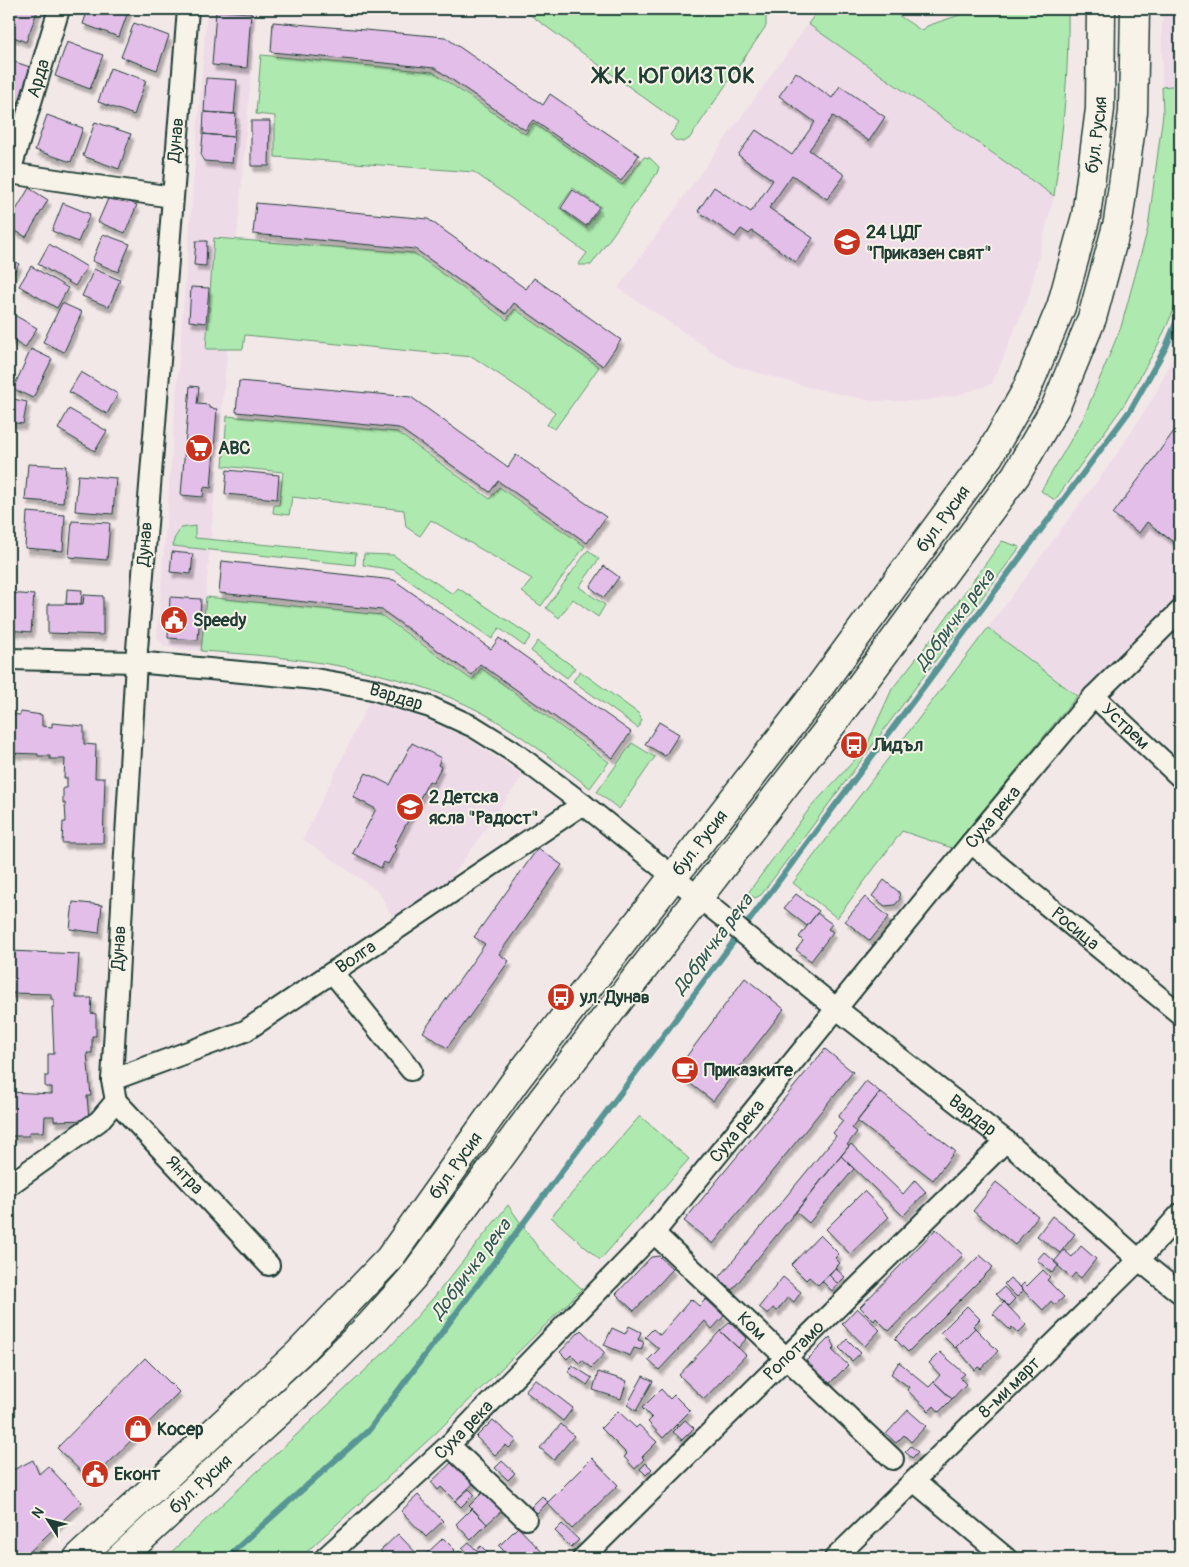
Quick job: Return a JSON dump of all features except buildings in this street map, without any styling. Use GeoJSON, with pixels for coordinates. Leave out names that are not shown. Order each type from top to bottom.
{"type":"FeatureCollection","features":[{"type":"Feature","properties":{"kind":"main road","name":"бул. Русия"},"geometry":{"type":"LineString","coordinates":[[78,1558],[299,1353],[388,1259],[516,1080],[806,704],[983,464],[1026,392],[1061,307],[1086,216],[1100,110],[1101,9]]}},
{"type":"Feature","properties":{"kind":"main road","name":"бул. Русия"},"geometry":{"type":"LineString","coordinates":[[120,1558],[319,1375],[369,1326],[412,1278],[542,1100],[708,905],[833,724],[1016,474],[1056,406],[1092,318],[1118,222],[1133,112],[1134,9]]}},
{"type":"Feature","properties":{"kind":"street","name":"Арда"},"geometry":{"type":"LineString","coordinates":[[9,174],[59,9]]}},
{"type":"Feature","properties":{"kind":"street","name":"Дунав"},"geometry":{"type":"LineString","coordinates":[[112,1080],[136,662],[188,9]]}},
{"type":"Feature","properties":{"kind":"street"},"geometry":{"type":"LineString","coordinates":[[9,174],[172,197]]}},
{"type":"Feature","properties":{"kind":"street","name":"Суха река"},"geometry":{"type":"LineString","coordinates":[[325,1558],[449,1444],[654,1233],[971,843],[1094,696],[1180,611]]}},
{"type":"Feature","properties":{"kind":"street","name":"Вардар"},"geometry":{"type":"LineString","coordinates":[[9,659],[136,662],[314,679],[372,689],[430,707],[474,726],[584,804],[837,1009],[1006,1142],[1139,1260],[1180,1293]]}},
{"type":"Feature","properties":{"kind":"street","name":"Устрем"},"geometry":{"type":"LineString","coordinates":[[1094,696],[1180,777]]}},
{"type":"Feature","properties":{"kind":"street","name":"Волга"},"geometry":{"type":"LineString","coordinates":[[112,1080],[245,1031],[584,804]]}},
{"type":"Feature","properties":{"kind":"street","name":"Росица"},"geometry":{"type":"LineString","coordinates":[[971,843],[1180,1014]]}},
{"type":"Feature","properties":{"kind":"street"},"geometry":{"type":"LineString","coordinates":[[333,973],[411,1070]]}},
{"type":"Feature","properties":{"kind":"street"},"geometry":{"type":"LineString","coordinates":[[9,1185],[99,1121],[116,1101],[112,1080]]}},
{"type":"Feature","properties":{"kind":"street","name":"Янтра"},"geometry":{"type":"LineString","coordinates":[[116,1101],[268,1265]]}},
{"type":"Feature","properties":{"kind":"street","name":"Ропотамо"},"geometry":{"type":"LineString","coordinates":[[583,1558],[785,1357],[1006,1142]]}},
{"type":"Feature","properties":{"kind":"street","name":"8-ми март"},"geometry":{"type":"LineString","coordinates":[[835,1558],[1139,1260],[1180,1214]]}},
{"type":"Feature","properties":{"kind":"street","name":"Ком"},"geometry":{"type":"LineString","coordinates":[[654,1233],[893,1459]]}},
{"type":"Feature","properties":{"kind":"street"},"geometry":{"type":"LineString","coordinates":[[449,1444],[526,1519]]}},
{"type":"Feature","properties":{"kind":"street"},"geometry":{"type":"LineString","coordinates":[[914,1481],[1006,1558]]}},
{"type":"Feature","properties":{"kind":"shaded area"},"geometry":{"type":"Polygon","coordinates":[[[207,9],[257,9],[201,651],[165,647],[157,637],[207,9]]]}},
{"type":"Feature","properties":{"kind":"shaded area"},"geometry":{"type":"Polygon","coordinates":[[[1162,9],[1180,9],[1180,85],[1162,87],[1162,9]]]}},
{"type":"Feature","properties":{"kind":"shaded area","name":"24 ЦДГ \"Приказен свят\""},"geometry":{"type":"Polygon","coordinates":[[[808,24],[1054,196],[1029,296],[992,384],[955,396],[920,401],[872,401],[808,387],[734,366],[618,288],[808,24]]]}},
{"type":"Feature","properties":{"kind":"shaded area"},"geometry":{"type":"Polygon","coordinates":[[[1180,343],[1180,593],[1077,696],[988,628],[1122,447],[1154,396],[1180,343]]]}},
{"type":"Feature","properties":{"kind":"shaded area","name":"2 Детска ясла \"Радост\""},"geometry":{"type":"Polygon","coordinates":[[[369,702],[425,719],[467,738],[523,775],[444,889],[396,923],[378,891],[303,839],[369,702]]]}},
{"type":"Feature","properties":{"kind":"green space"},"geometry":{"type":"Polygon","coordinates":[[[522,9],[705,9],[708,11],[710,9],[757,9],[766,16],[766,26],[689,139],[683,142],[675,140],[670,135],[679,123],[522,9]]]}},
{"type":"Feature","properties":{"kind":"green space"},"geometry":{"type":"Polygon","coordinates":[[[819,9],[889,9],[922,31],[927,26],[977,9],[1068,9],[1065,102],[1054,196],[808,24],[819,9]]]}},
{"type":"Feature","properties":{"kind":"green space"},"geometry":{"type":"Polygon","coordinates":[[[261,55],[433,72],[525,134],[533,123],[622,185],[644,157],[650,158],[659,167],[657,173],[591,265],[578,265],[587,253],[474,172],[275,157],[275,116],[256,114],[261,55]],[[573,188],[559,208],[586,228],[601,207],[573,188]]]}},
{"type":"Feature","properties":{"kind":"green space"},"geometry":{"type":"Polygon","coordinates":[[[1180,85],[1180,296],[1159,343],[1124,405],[1055,500],[1041,491],[1083,419],[1121,327],[1148,228],[1163,114],[1162,87],[1180,85]]]}},
{"type":"Feature","properties":{"kind":"green space"},"geometry":{"type":"Polygon","coordinates":[[[214,238],[414,253],[507,320],[515,309],[599,367],[555,429],[547,425],[555,412],[473,357],[245,335],[243,349],[206,349],[214,238]]]}},
{"type":"Feature","properties":{"kind":"green space"},"geometry":{"type":"Polygon","coordinates":[[[227,416],[397,432],[490,499],[499,487],[585,546],[541,606],[522,592],[532,579],[431,520],[420,536],[406,527],[404,510],[292,497],[289,515],[273,513],[274,505],[279,505],[283,472],[223,466],[227,416]]]}},
{"type":"Feature","properties":{"kind":"green space"},"geometry":{"type":"Polygon","coordinates":[[[195,526],[195,538],[356,553],[355,565],[173,546],[174,539],[181,528],[195,526]]]}},
{"type":"Feature","properties":{"kind":"green space"},"geometry":{"type":"Polygon","coordinates":[[[1002,541],[1020,547],[761,895],[755,898],[748,893],[810,808],[865,749],[892,689],[1002,541]]]}},
{"type":"Feature","properties":{"kind":"green space"},"geometry":{"type":"Polygon","coordinates":[[[588,550],[599,559],[579,587],[605,605],[598,617],[573,599],[559,618],[546,608],[588,550]]]}},
{"type":"Feature","properties":{"kind":"green space"},"geometry":{"type":"Polygon","coordinates":[[[364,554],[393,555],[453,594],[458,588],[531,636],[524,646],[499,628],[492,639],[394,570],[363,565],[364,554]]]}},
{"type":"Feature","properties":{"kind":"green space"},"geometry":{"type":"Polygon","coordinates":[[[206,597],[381,615],[472,680],[481,668],[609,762],[590,788],[537,748],[495,720],[448,697],[414,684],[344,667],[309,661],[201,651],[206,597]]]}},
{"type":"Feature","properties":{"kind":"green space"},"geometry":{"type":"Polygon","coordinates":[[[988,628],[1077,696],[952,848],[902,831],[837,918],[793,883],[988,628]]]}},
{"type":"Feature","properties":{"kind":"green space"},"geometry":{"type":"Polygon","coordinates":[[[538,641],[575,668],[567,678],[531,651],[538,641]]]}},
{"type":"Feature","properties":{"kind":"green space"},"geometry":{"type":"Polygon","coordinates":[[[580,671],[638,713],[642,720],[638,728],[573,681],[580,671]]]}},
{"type":"Feature","properties":{"kind":"green space"},"geometry":{"type":"Polygon","coordinates":[[[632,743],[655,757],[619,809],[597,792],[632,743]]]}},
{"type":"Feature","properties":{"kind":"green space"},"geometry":{"type":"Polygon","coordinates":[[[640,1116],[689,1159],[600,1260],[551,1217],[640,1116]]]}},
{"type":"Feature","properties":{"kind":"green space"},"geometry":{"type":"Polygon","coordinates":[[[508,1205],[539,1249],[582,1289],[436,1433],[300,1558],[165,1558],[390,1347],[435,1296],[508,1205]]]}},
{"type":"Feature","properties":{"kind":"waterway","name":"Добричка река"},"geometry":{"type":"LineString","coordinates":[[226,1558],[369,1430],[1131,409],[1166,347],[1180,313]]}},
{"type":"Feature","properties":{"kind":"place","name":"24 ЦДГ \"Приказен свят\""},"geometry":{"type":"Point","coordinates":[847,242]}},
{"type":"Feature","properties":{"kind":"place","name":"ABC"},"geometry":{"type":"Point","coordinates":[199,448]}},
{"type":"Feature","properties":{"kind":"place","name":"Speedy"},"geometry":{"type":"Point","coordinates":[174,620]}},
{"type":"Feature","properties":{"kind":"place","name":"Лидъл"},"geometry":{"type":"Point","coordinates":[854,745]}},
{"type":"Feature","properties":{"kind":"place","name":"2 Детска ясла \"Радост\""},"geometry":{"type":"Point","coordinates":[410,807]}},
{"type":"Feature","properties":{"kind":"place","name":"ул. Дунав"},"geometry":{"type":"Point","coordinates":[561,997]}},
{"type":"Feature","properties":{"kind":"place","name":"Приказките"},"geometry":{"type":"Point","coordinates":[685,1070]}},
{"type":"Feature","properties":{"kind":"place","name":"Косер"},"geometry":{"type":"Point","coordinates":[138,1429]}},
{"type":"Feature","properties":{"kind":"place","name":"Еконт"},"geometry":{"type":"Point","coordinates":[95,1474]}},
{"type":"Feature","properties":{"kind":"district","name":"Ж.К. ЮГОИЗТОК"},"geometry":{"type":"Point","coordinates":[675,76]}}]}
